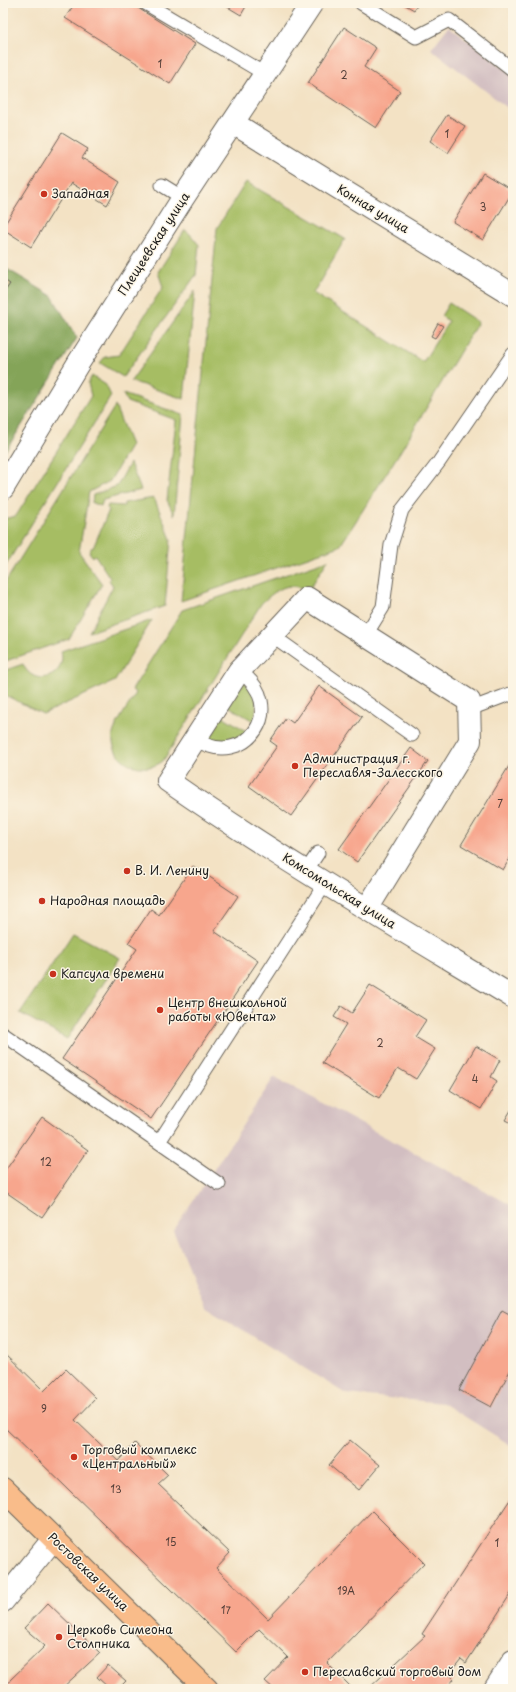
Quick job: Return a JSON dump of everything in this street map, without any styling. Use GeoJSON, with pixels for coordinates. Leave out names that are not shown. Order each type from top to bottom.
{"type":"FeatureCollection","features":[{"type":"Feature","properties":{"kind":"main road","name":"Ростовская улица"},"geometry":{"type":"LineString","coordinates":[[3,1489],[207,1689]]}},
{"type":"Feature","properties":{"kind":"street","name":"Плещеевская улица"},"geometry":{"type":"LineString","coordinates":[[3,488],[78,362],[183,198],[312,3]]}},
{"type":"Feature","properties":{"kind":"street","name":"Конная улица"},"geometry":{"type":"LineString","coordinates":[[233,124],[511,290]]}},
{"type":"Feature","properties":{"kind":"street"},"geometry":{"type":"LineString","coordinates":[[195,738],[239,671],[307,598],[469,701],[470,742],[367,909]]}},
{"type":"Feature","properties":{"kind":"street","name":"Комсомольская улица"},"geometry":{"type":"LineString","coordinates":[[195,738],[163,782],[325,884],[513,997]]}},
{"type":"Feature","properties":{"kind":"street"},"geometry":{"type":"LineString","coordinates":[[3,1601],[54,1538]]}},
{"type":"Feature","properties":{"kind":"street"},"geometry":{"type":"LineString","coordinates":[[495,1689],[513,1660]]}},
{"type":"Feature","properties":{"kind":"lane"},"geometry":{"type":"LineString","coordinates":[[145,3],[265,74]]}},
{"type":"Feature","properties":{"kind":"lane"},"geometry":{"type":"LineString","coordinates":[[361,3],[416,37],[449,20],[513,70]]}},
{"type":"Feature","properties":{"kind":"lane"},"geometry":{"type":"LineString","coordinates":[[162,185],[183,198]]}},
{"type":"Feature","properties":{"kind":"lane"},"geometry":{"type":"LineString","coordinates":[[365,636],[383,607],[392,545],[402,510],[439,462],[513,354]]}},
{"type":"Feature","properties":{"kind":"lane"},"geometry":{"type":"LineString","coordinates":[[272,636],[412,735]]}},
{"type":"Feature","properties":{"kind":"lane"},"geometry":{"type":"LineString","coordinates":[[195,738],[212,747],[228,748],[243,742],[250,737],[256,728],[262,713],[260,697],[251,680],[239,671]]}},
{"type":"Feature","properties":{"kind":"lane"},"geometry":{"type":"LineString","coordinates":[[470,709],[510,694],[513,696]]}},
{"type":"Feature","properties":{"kind":"lane"},"geometry":{"type":"LineString","coordinates":[[306,871],[318,853]]}},
{"type":"Feature","properties":{"kind":"lane"},"geometry":{"type":"LineString","coordinates":[[159,1142],[325,884]]}},
{"type":"Feature","properties":{"kind":"lane"},"geometry":{"type":"LineString","coordinates":[[3,1034],[219,1184]]}},
{"type":"Feature","properties":{"kind":"shaded area"},"geometry":{"type":"Polygon","coordinates":[[[449,26],[513,75],[513,112],[431,49],[449,26]]]}},
{"type":"Feature","properties":{"kind":"shaded area"},"geometry":{"type":"Polygon","coordinates":[[[274,1077],[513,1206],[512,1446],[443,1403],[346,1394],[204,1306],[173,1230],[274,1077]]]}},
{"type":"Feature","properties":{"kind":"green space"},"geometry":{"type":"Polygon","coordinates":[[[246,182],[345,239],[313,293],[423,362],[449,321],[441,316],[449,303],[478,322],[400,452],[340,546],[181,601],[217,228],[246,182]]]}},
{"type":"Feature","properties":{"kind":"green space"},"geometry":{"type":"Polygon","coordinates":[[[185,230],[199,245],[196,275],[123,377],[100,363],[105,357],[119,355],[163,287],[158,272],[185,230]]]}},
{"type":"Feature","properties":{"kind":"green space"},"geometry":{"type":"Polygon","coordinates":[[[7,269],[52,296],[77,338],[3,455],[3,271],[7,269]]]}},
{"type":"Feature","properties":{"kind":"green space"},"geometry":{"type":"Polygon","coordinates":[[[195,291],[184,399],[131,381],[195,291]]]}},
{"type":"Feature","properties":{"kind":"green space"},"geometry":{"type":"Polygon","coordinates":[[[92,376],[106,385],[111,396],[3,570],[3,519],[16,516],[91,396],[88,383],[92,376]]]}},
{"type":"Feature","properties":{"kind":"green space"},"geometry":{"type":"Polygon","coordinates":[[[123,394],[183,415],[174,515],[167,500],[176,420],[127,402],[123,394]]]}},
{"type":"Feature","properties":{"kind":"green space"},"geometry":{"type":"Polygon","coordinates":[[[115,406],[131,445],[110,481],[89,492],[79,552],[102,584],[69,639],[3,662],[3,586],[115,406]]]}},
{"type":"Feature","properties":{"kind":"green space"},"geometry":{"type":"Polygon","coordinates":[[[130,463],[141,490],[103,500],[101,506],[92,503],[93,495],[117,486],[130,463]]]}},
{"type":"Feature","properties":{"kind":"green space"},"geometry":{"type":"Polygon","coordinates":[[[154,498],[171,539],[165,606],[89,632],[113,586],[109,580],[110,578],[95,555],[93,557],[89,552],[92,547],[93,548],[109,510],[107,508],[108,505],[124,506],[124,503],[154,498]]]}},
{"type":"Feature","properties":{"kind":"green space"},"geometry":{"type":"Polygon","coordinates":[[[328,560],[310,588],[287,586],[271,595],[261,604],[163,761],[155,766],[137,767],[122,759],[116,752],[113,744],[114,730],[136,693],[132,690],[182,610],[328,560]]]}},
{"type":"Feature","properties":{"kind":"green space"},"geometry":{"type":"Polygon","coordinates":[[[152,620],[115,681],[43,714],[3,694],[3,671],[23,664],[28,672],[34,676],[41,678],[48,677],[55,673],[59,668],[62,660],[61,651],[152,620]]]}},
{"type":"Feature","properties":{"kind":"green space"},"geometry":{"type":"Polygon","coordinates":[[[240,677],[257,696],[255,722],[223,703],[240,677]]]}},
{"type":"Feature","properties":{"kind":"green space"},"geometry":{"type":"Polygon","coordinates":[[[216,712],[248,732],[236,742],[205,742],[216,712]]]}},
{"type":"Feature","properties":{"kind":"green space"},"geometry":{"type":"Polygon","coordinates":[[[73,933],[120,958],[67,1039],[20,1013],[73,933]]]}},
{"type":"Feature","properties":{"kind":"building"},"geometry":{"type":"Polygon","coordinates":[[[75,3],[130,3],[195,44],[170,84],[65,18],[75,3]]]}},
{"type":"Feature","properties":{"kind":"building"},"geometry":{"type":"Polygon","coordinates":[[[221,3],[248,3],[241,15],[221,3]]]}},
{"type":"Feature","properties":{"kind":"building"},"geometry":{"type":"Polygon","coordinates":[[[402,3],[419,3],[414,10],[402,3]]]}},
{"type":"Feature","properties":{"kind":"building"},"geometry":{"type":"Polygon","coordinates":[[[344,27],[376,48],[364,67],[400,91],[376,128],[308,83],[344,27]]]}},
{"type":"Feature","properties":{"kind":"building"},"geometry":{"type":"Polygon","coordinates":[[[447,115],[465,126],[448,153],[430,141],[447,115]]]}},
{"type":"Feature","properties":{"kind":"building","name":"Западная"},"geometry":{"type":"Polygon","coordinates":[[[62,133],[88,149],[82,158],[120,182],[107,205],[71,183],[31,247],[3,229],[3,227],[62,133]]]}},
{"type":"Feature","properties":{"kind":"building"},"geometry":{"type":"Polygon","coordinates":[[[483,173],[513,191],[483,240],[453,222],[483,173]]]}},
{"type":"Feature","properties":{"kind":"building"},"geometry":{"type":"Polygon","coordinates":[[[3,279],[10,284],[3,294],[3,279]]]}},
{"type":"Feature","properties":{"kind":"building"},"geometry":{"type":"Polygon","coordinates":[[[438,323],[443,326],[435,338],[431,336],[438,323]]]}},
{"type":"Feature","properties":{"kind":"building","name":"Администрация г. Переславля-Залесского"},"geometry":{"type":"Polygon","coordinates":[[[319,686],[362,717],[291,816],[249,786],[277,746],[270,741],[286,718],[293,723],[319,686]]]}},
{"type":"Feature","properties":{"kind":"building"},"geometry":{"type":"Polygon","coordinates":[[[411,748],[428,761],[357,862],[339,849],[411,748]]]}},
{"type":"Feature","properties":{"kind":"building"},"geometry":{"type":"Polygon","coordinates":[[[512,761],[513,853],[503,870],[461,845],[512,761]]]}},
{"type":"Feature","properties":{"kind":"building","name":"Центр внешкольной работы «Ювента»"},"geometry":{"type":"Polygon","coordinates":[[[193,866],[238,896],[214,931],[258,961],[151,1119],[62,1059],[137,949],[128,943],[151,909],[159,915],[193,866]]]}},
{"type":"Feature","properties":{"kind":"building"},"geometry":{"type":"Polygon","coordinates":[[[370,985],[426,1020],[415,1037],[435,1049],[416,1079],[398,1068],[379,1098],[322,1063],[346,1024],[334,1017],[341,1006],[352,1013],[370,985]]]}},
{"type":"Feature","properties":{"kind":"building"},"geometry":{"type":"Polygon","coordinates":[[[476,1046],[500,1060],[491,1077],[497,1081],[481,1109],[450,1090],[476,1046]]]}},
{"type":"Feature","properties":{"kind":"building"},"geometry":{"type":"Polygon","coordinates":[[[513,1107],[513,1124],[505,1120],[513,1107]]]}},
{"type":"Feature","properties":{"kind":"building"},"geometry":{"type":"Polygon","coordinates":[[[42,1117],[88,1150],[42,1217],[3,1190],[3,1173],[42,1117]]]}},
{"type":"Feature","properties":{"kind":"building"},"geometry":{"type":"Polygon","coordinates":[[[502,1310],[513,1316],[513,1365],[491,1407],[459,1390],[502,1310]]]}},
{"type":"Feature","properties":{"kind":"building"},"geometry":{"type":"Polygon","coordinates":[[[3,1351],[44,1391],[66,1369],[96,1398],[75,1420],[118,1461],[135,1443],[168,1475],[158,1484],[230,1553],[216,1568],[268,1619],[372,1511],[424,1563],[327,1663],[353,1689],[274,1689],[265,1681],[288,1657],[259,1629],[236,1652],[3,1426],[3,1351]]]}},
{"type":"Feature","properties":{"kind":"building"},"geometry":{"type":"Polygon","coordinates":[[[350,1440],[380,1465],[359,1490],[329,1465],[350,1440]]]}},
{"type":"Feature","properties":{"kind":"building"},"geometry":{"type":"Polygon","coordinates":[[[513,1495],[513,1590],[466,1663],[461,1659],[449,1674],[454,1679],[446,1689],[368,1689],[425,1636],[422,1634],[513,1495]]]}},
{"type":"Feature","properties":{"kind":"building","name":"Церковь Симеона Столпника"},"geometry":{"type":"Polygon","coordinates":[[[48,1603],[100,1653],[61,1689],[5,1689],[10,1680],[45,1646],[24,1628],[48,1603]]]}},
{"type":"Feature","properties":{"kind":"building"},"geometry":{"type":"Polygon","coordinates":[[[108,1665],[126,1681],[118,1689],[110,1689],[97,1677],[108,1665]]]}},
{"type":"Feature","properties":{"kind":"place","name":"Западная"},"geometry":{"type":"Point","coordinates":[44,194]}},
{"type":"Feature","properties":{"kind":"place","name":"Администрация г. Переславля-Залесского"},"geometry":{"type":"Point","coordinates":[295,766]}},
{"type":"Feature","properties":{"kind":"place","name":"В. И. Ленину"},"geometry":{"type":"Point","coordinates":[127,871]}},
{"type":"Feature","properties":{"kind":"place","name":"Народная площадь"},"geometry":{"type":"Point","coordinates":[42,901]}},
{"type":"Feature","properties":{"kind":"place","name":"Капсула времени"},"geometry":{"type":"Point","coordinates":[53,974]}},
{"type":"Feature","properties":{"kind":"place","name":"Центр внешкольной работы «Ювента»"},"geometry":{"type":"Point","coordinates":[160,1010]}},
{"type":"Feature","properties":{"kind":"place","name":"Торговый комплекс «Центральный»"},"geometry":{"type":"Point","coordinates":[74,1457]}},
{"type":"Feature","properties":{"kind":"place","name":"Церковь Симеона Столпника"},"geometry":{"type":"Point","coordinates":[59,1637]}},
{"type":"Feature","properties":{"kind":"place","name":"Переславский торговый дом"},"geometry":{"type":"Point","coordinates":[305,1672]}}]}
